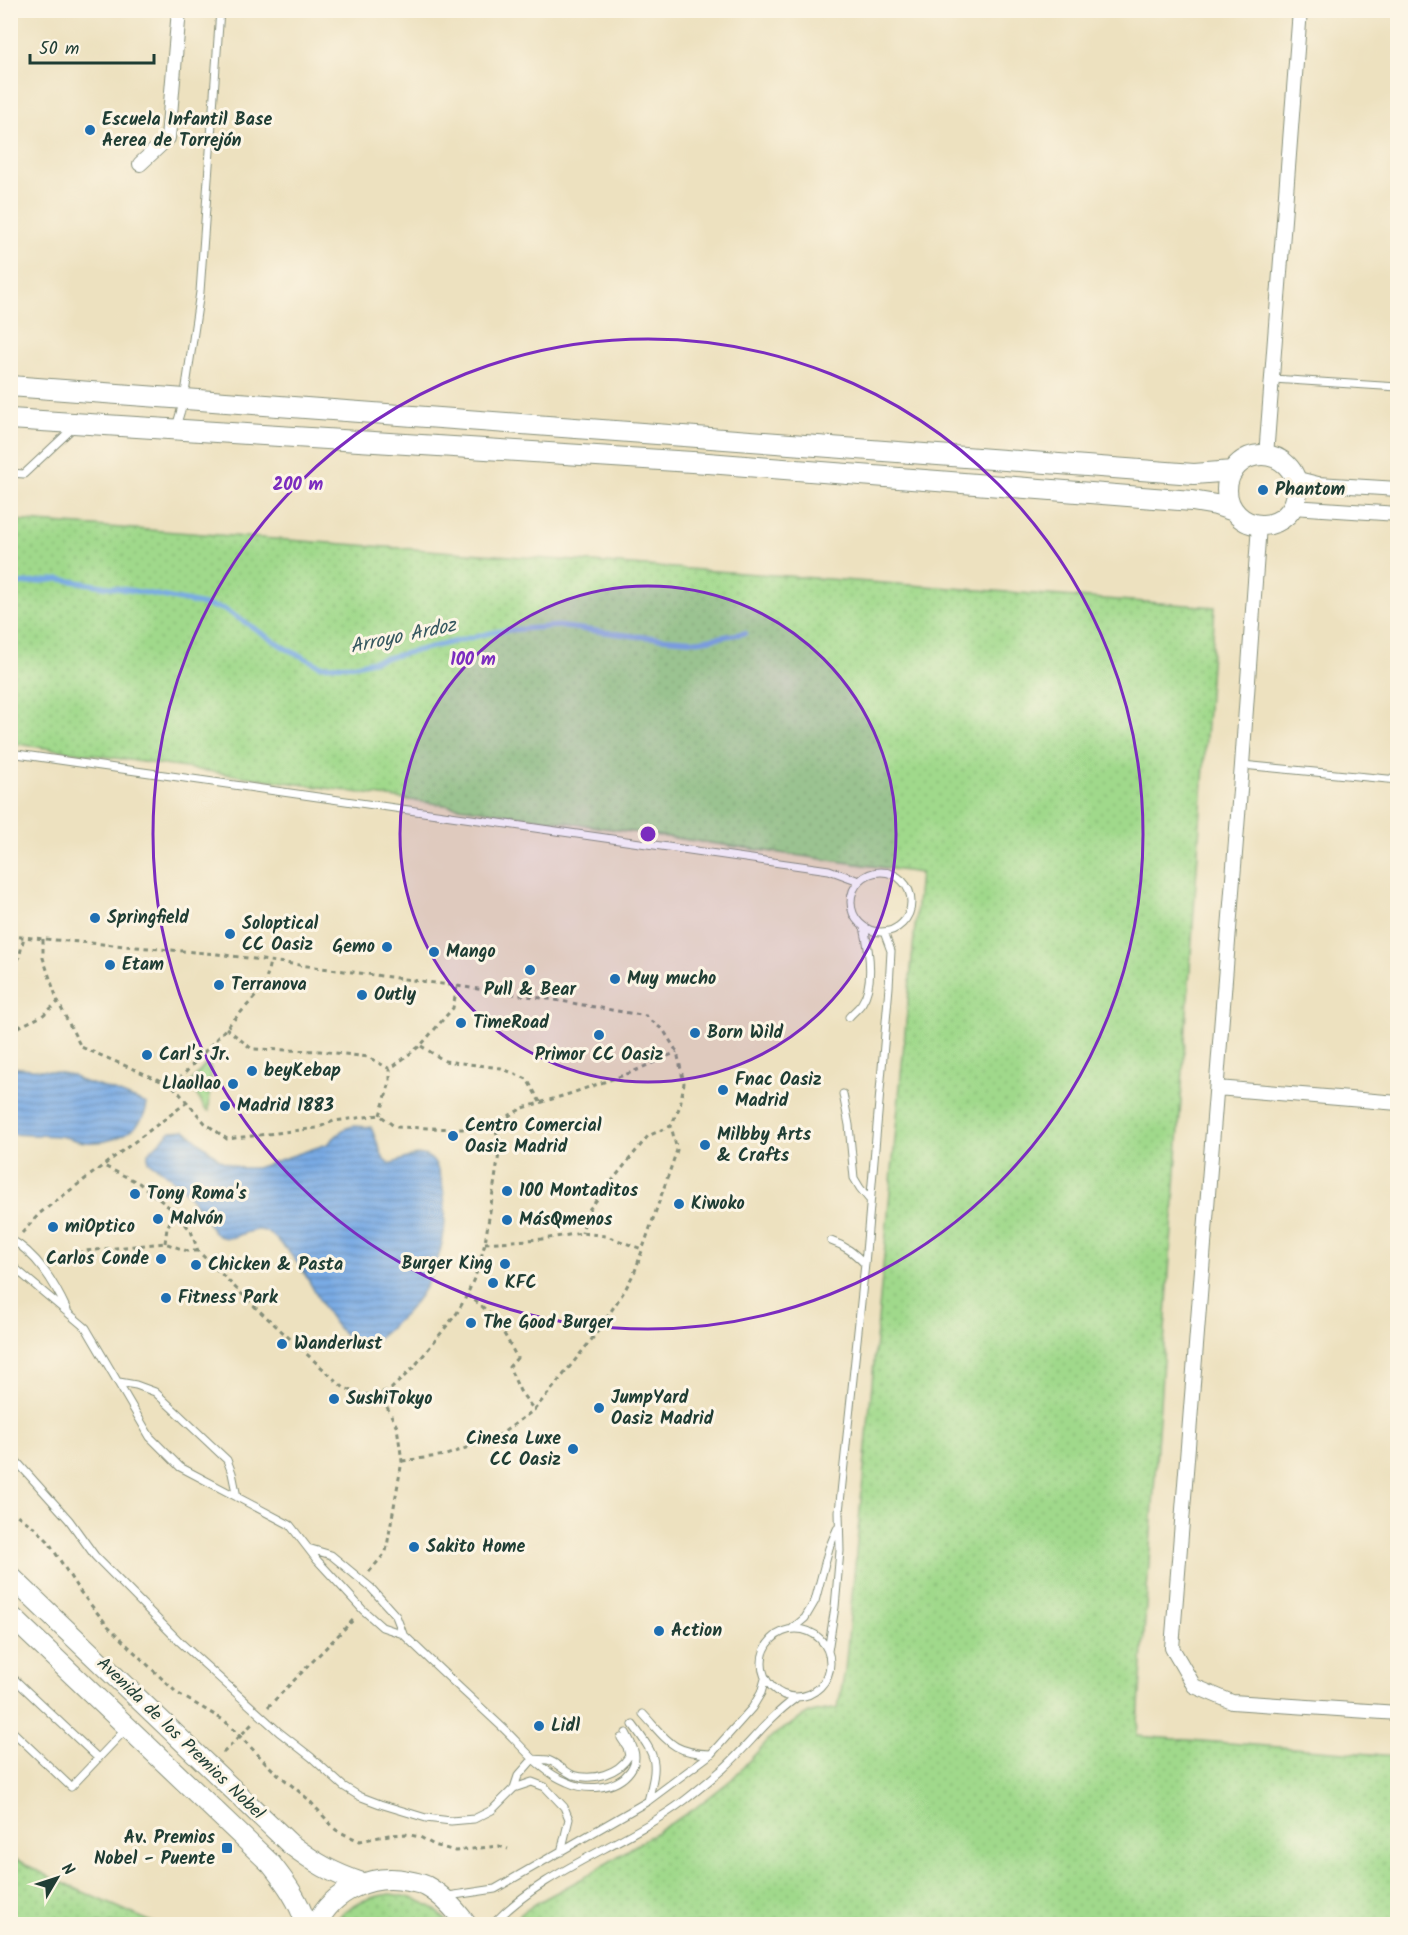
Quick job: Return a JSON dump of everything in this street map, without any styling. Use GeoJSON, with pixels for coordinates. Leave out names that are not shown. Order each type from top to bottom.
{"type":"FeatureCollection","features":[{"type":"Feature","properties":{"kind":"street"},"geometry":{"type":"LineString","coordinates":[[140,164],[168,138],[179,10]]}},
{"type":"Feature","properties":{"kind":"street"},"geometry":{"type":"LineString","coordinates":[[1266,456],[1300,10]]}},
{"type":"Feature","properties":{"kind":"street"},"geometry":{"type":"LineString","coordinates":[[10,386],[1194,474],[1233,471]]}},
{"type":"Feature","properties":{"kind":"street"},"geometry":{"type":"LineString","coordinates":[[10,418],[708,463],[1192,501],[1234,511]]}},
{"type":"Feature","properties":{"kind":"street"},"geometry":{"type":"LineString","coordinates":[[1257,456],[1266,456],[1283,463],[1294,478],[1297,487],[1293,507],[1286,515],[1278,521],[1259,525],[1241,518],[1234,511],[1227,491],[1228,481],[1239,464],[1257,456]]}},
{"type":"Feature","properties":{"kind":"street"},"geometry":{"type":"LineString","coordinates":[[1294,478],[1318,484],[1398,489]]}},
{"type":"Feature","properties":{"kind":"street"},"geometry":{"type":"LineString","coordinates":[[1293,507],[1398,514]]}},
{"type":"Feature","properties":{"kind":"street"},"geometry":{"type":"LineString","coordinates":[[1259,525],[1172,1648],[1194,1686],[1232,1702],[1398,1713]]}},
{"type":"Feature","properties":{"kind":"street"},"geometry":{"type":"LineString","coordinates":[[1217,1088],[1398,1103]]}},
{"type":"Feature","properties":{"kind":"street","name":"Avenida de los Premios Nobel"},"geometry":{"type":"LineString","coordinates":[[10,1576],[290,1844],[335,1874],[362,1883]]}},
{"type":"Feature","properties":{"kind":"street","name":"Avenida de los Premios Nobel"},"geometry":{"type":"LineString","coordinates":[[10,1615],[270,1864],[289,1886],[306,1924]]}},
{"type":"Feature","properties":{"kind":"street"},"geometry":{"type":"LineString","coordinates":[[317,1924],[339,1896],[362,1883],[393,1878],[423,1884],[442,1896],[466,1924]]}},
{"type":"Feature","properties":{"kind":"lane"},"geometry":{"type":"LineString","coordinates":[[176,430],[184,400],[200,292],[220,10]]}},
{"type":"Feature","properties":{"kind":"lane"},"geometry":{"type":"LineString","coordinates":[[1273,379],[1398,387]]}},
{"type":"Feature","properties":{"kind":"lane"},"geometry":{"type":"LineString","coordinates":[[10,473],[24,474],[78,423]]}},
{"type":"Feature","properties":{"kind":"lane"},"geometry":{"type":"LineString","coordinates":[[10,753],[829,870],[859,881]]}},
{"type":"Feature","properties":{"kind":"lane"},"geometry":{"type":"LineString","coordinates":[[1242,765],[1398,780]]}},
{"type":"Feature","properties":{"kind":"lane"},"geometry":{"type":"LineString","coordinates":[[876,872],[886,872],[903,881],[911,898],[911,908],[902,924],[893,930],[884,932],[873,931],[856,920],[851,900],[853,890],[859,881],[876,872]]}},
{"type":"Feature","properties":{"kind":"lane"},"geometry":{"type":"LineString","coordinates":[[849,1017],[863,1001],[870,979],[869,949],[864,927]]}},
{"type":"Feature","properties":{"kind":"lane"},"geometry":{"type":"LineString","coordinates":[[828,1651],[835,1607],[840,1551],[838,1526],[865,1264],[889,987],[891,951],[884,932]]}},
{"type":"Feature","properties":{"kind":"lane"},"geometry":{"type":"LineString","coordinates":[[843,1094],[849,1125],[854,1178],[870,1198]]}},
{"type":"Feature","properties":{"kind":"lane"},"geometry":{"type":"LineString","coordinates":[[10,1239],[20,1244],[38,1262],[56,1286],[68,1312]]}},
{"type":"Feature","properties":{"kind":"lane"},"geometry":{"type":"LineString","coordinates":[[831,1241],[842,1244],[853,1251],[865,1264]]}},
{"type":"Feature","properties":{"kind":"lane"},"geometry":{"type":"LineString","coordinates":[[10,1263],[86,1328],[150,1437],[180,1467],[290,1525],[336,1583],[363,1610],[382,1627],[403,1634],[533,1759],[568,1783],[597,1788],[616,1782],[628,1774],[635,1764],[634,1749],[623,1736],[629,1756],[624,1764],[606,1774],[588,1778],[572,1774],[548,1760],[533,1759]]}},
{"type":"Feature","properties":{"kind":"lane"},"geometry":{"type":"LineString","coordinates":[[119,1382],[155,1392],[227,1460],[237,1497]]}},
{"type":"Feature","properties":{"kind":"lane"},"geometry":{"type":"LineString","coordinates":[[12,1457],[69,1520],[95,1556],[180,1642],[343,1786],[359,1796],[380,1804],[426,1818],[451,1821],[474,1819],[492,1810],[514,1788],[531,1782],[545,1787],[564,1807],[569,1819],[561,1852]]}},
{"type":"Feature","properties":{"kind":"lane"},"geometry":{"type":"LineString","coordinates":[[793,1629],[805,1618],[815,1601],[829,1548],[838,1526]]}},
{"type":"Feature","properties":{"kind":"lane"},"geometry":{"type":"LineString","coordinates":[[308,1548],[331,1555],[362,1580],[396,1616],[403,1634]]}},
{"type":"Feature","properties":{"kind":"lane"},"geometry":{"type":"LineString","coordinates":[[804,1629],[815,1634],[823,1641],[828,1651],[829,1673],[817,1691],[807,1696],[796,1698],[783,1696],[765,1679],[761,1660],[764,1651],[775,1635],[784,1631],[804,1629]]}},
{"type":"Feature","properties":{"kind":"lane"},"geometry":{"type":"LineString","coordinates":[[10,1675],[98,1758]]}},
{"type":"Feature","properties":{"kind":"lane"},"geometry":{"type":"LineString","coordinates":[[442,1896],[495,1889],[648,1801],[711,1754],[752,1708],[761,1693],[765,1679]]}},
{"type":"Feature","properties":{"kind":"lane"},"geometry":{"type":"LineString","coordinates":[[493,1924],[536,1887],[657,1819],[685,1800],[724,1768],[767,1722],[796,1698]]}},
{"type":"Feature","properties":{"kind":"lane"},"geometry":{"type":"LineString","coordinates":[[643,1714],[676,1748],[692,1754],[711,1754]]}},
{"type":"Feature","properties":{"kind":"lane"},"geometry":{"type":"LineString","coordinates":[[633,1725],[650,1748],[655,1763],[648,1801]]}},
{"type":"Feature","properties":{"kind":"lane"},"geometry":{"type":"LineString","coordinates":[[10,1729],[71,1787],[127,1728]]}},
{"type":"Feature","properties":{"kind":"lane"},"geometry":{"type":"LineString","coordinates":[[514,1788],[518,1776],[533,1759]]}},
{"type":"Feature","properties":{"kind":"path"},"geometry":{"type":"LineString","coordinates":[[10,936],[217,954],[555,1000],[645,1016],[664,1031],[676,1052],[684,1083],[680,1106],[671,1126],[677,1150],[635,1271],[625,1290],[596,1334],[534,1410],[497,1437],[446,1455],[402,1461]]}},
{"type":"Feature","properties":{"kind":"path"},"geometry":{"type":"LineString","coordinates":[[10,967],[19,958],[24,937]]}},
{"type":"Feature","properties":{"kind":"path"},"geometry":{"type":"LineString","coordinates":[[43,939],[44,958],[58,1002],[81,1047],[173,1086],[205,1123],[227,1139],[317,1128],[334,1121],[380,1115],[395,1127],[495,1130],[510,1115],[523,1108],[570,1094],[676,1052]]}},
{"type":"Feature","properties":{"kind":"path"},"geometry":{"type":"LineString","coordinates":[[173,1086],[265,986],[270,961]]}},
{"type":"Feature","properties":{"kind":"path"},"geometry":{"type":"LineString","coordinates":[[390,1069],[421,1045],[453,1008],[457,986]]}},
{"type":"Feature","properties":{"kind":"path"},"geometry":{"type":"LineString","coordinates":[[10,1031],[42,1016],[58,1002]]}},
{"type":"Feature","properties":{"kind":"path"},"geometry":{"type":"LineString","coordinates":[[226,1028],[252,1049],[320,1052],[368,1058],[390,1069]]}},
{"type":"Feature","properties":{"kind":"path"},"geometry":{"type":"LineString","coordinates":[[421,1045],[445,1061],[501,1068],[527,1079],[540,1102]]}},
{"type":"Feature","properties":{"kind":"path"},"geometry":{"type":"LineString","coordinates":[[380,1115],[390,1082],[390,1069]]}},
{"type":"Feature","properties":{"kind":"path"},"geometry":{"type":"LineString","coordinates":[[22,1233],[40,1214],[186,1103]]}},
{"type":"Feature","properties":{"kind":"path"},"geometry":{"type":"LineString","coordinates":[[582,1233],[587,1212],[648,1136],[671,1126]]}},
{"type":"Feature","properties":{"kind":"path"},"geometry":{"type":"LineString","coordinates":[[104,1166],[139,1184],[175,1212],[191,1231],[198,1251],[344,1388],[366,1395],[391,1389],[414,1367],[458,1313],[467,1295],[478,1269],[485,1243],[501,1141],[495,1130]]}},
{"type":"Feature","properties":{"kind":"path"},"geometry":{"type":"LineString","coordinates":[[165,1243],[167,1228],[175,1212]]}},
{"type":"Feature","properties":{"kind":"path"},"geometry":{"type":"LineString","coordinates":[[485,1243],[542,1239],[582,1233],[606,1236],[642,1249]]}},
{"type":"Feature","properties":{"kind":"path"},"geometry":{"type":"LineString","coordinates":[[53,1266],[69,1256],[85,1251],[165,1243],[187,1251],[198,1251]]}},
{"type":"Feature","properties":{"kind":"path"},"geometry":{"type":"LineString","coordinates":[[467,1295],[484,1307],[500,1324],[517,1358],[509,1367],[520,1391],[534,1410]]}},
{"type":"Feature","properties":{"kind":"path"},"geometry":{"type":"LineString","coordinates":[[362,1580],[386,1552],[402,1461],[397,1427],[380,1393]]}},
{"type":"Feature","properties":{"kind":"path"},"geometry":{"type":"LineString","coordinates":[[10,1510],[35,1528],[48,1541],[78,1589],[101,1618],[129,1647],[177,1693],[225,1721],[272,1769],[308,1799],[336,1830],[360,1841],[405,1834],[420,1837],[434,1845],[454,1851],[499,1846],[508,1849]]}},
{"type":"Feature","properties":{"kind":"path"},"geometry":{"type":"LineString","coordinates":[[223,1753],[363,1610]]}},
{"type":"Feature","properties":{"kind":"green space"},"geometry":{"type":"Polygon","coordinates":[[[11,520],[1215,607],[1137,1736],[1397,1756],[1397,1924],[513,1924],[521,1914],[535,1904],[583,1878],[694,1809],[732,1779],[772,1736],[809,1713],[838,1708],[845,1670],[920,873],[11,743],[11,520]]]}},
{"type":"Feature","properties":{"kind":"green space"},"geometry":{"type":"Polygon","coordinates":[[[205,1065],[209,1065],[211,1069],[209,1111],[205,1109],[190,1083],[205,1065]]]}},
{"type":"Feature","properties":{"kind":"green space"},"geometry":{"type":"Polygon","coordinates":[[[11,1857],[56,1880],[156,1924],[11,1924],[11,1857]]]}},
{"type":"Feature","properties":{"kind":"green space"},"geometry":{"type":"Polygon","coordinates":[[[390,1894],[407,1897],[431,1907],[449,1924],[333,1924],[358,1903],[390,1894]]]}},
{"type":"Feature","properties":{"kind":"water"},"geometry":{"type":"Polygon","coordinates":[[[10,1067],[73,1075],[78,1080],[147,1104],[145,1114],[133,1129],[105,1141],[85,1142],[58,1136],[11,1134],[10,1067]]]}},
{"type":"Feature","properties":{"kind":"water"},"geometry":{"type":"Polygon","coordinates":[[[353,1126],[371,1127],[384,1160],[389,1164],[419,1155],[431,1159],[441,1178],[445,1205],[440,1250],[426,1285],[404,1315],[375,1340],[366,1344],[352,1341],[335,1325],[303,1271],[275,1238],[264,1231],[257,1230],[232,1237],[219,1236],[211,1229],[205,1217],[185,1191],[148,1161],[148,1153],[171,1131],[185,1130],[222,1161],[241,1168],[256,1168],[327,1144],[344,1129],[353,1126]]]}},
{"type":"Feature","properties":{"kind":"waterway","name":"Arroyo Ardoz"},"geometry":{"type":"LineString","coordinates":[[10,585],[59,579],[147,593],[224,609],[285,648],[321,666],[356,665],[499,631],[558,626],[634,636],[698,641],[745,633]]}},
{"type":"Feature","properties":{"kind":"place","name":"Escuela Infantil Base Aerea de Torrejón"},"geometry":{"type":"Point","coordinates":[90,130]}},
{"type":"Feature","properties":{"kind":"place","name":"Phantom"},"geometry":{"type":"Point","coordinates":[1263,490]}},
{"type":"Feature","properties":{"kind":"place","name":"Springfield"},"geometry":{"type":"Point","coordinates":[95,918]}},
{"type":"Feature","properties":{"kind":"place","name":"Soloptical CC Oasiz"},"geometry":{"type":"Point","coordinates":[230,934]}},
{"type":"Feature","properties":{"kind":"place","name":"Gemo"},"geometry":{"type":"Point","coordinates":[387,947]}},
{"type":"Feature","properties":{"kind":"place","name":"Mango"},"geometry":{"type":"Point","coordinates":[434,952]}},
{"type":"Feature","properties":{"kind":"place","name":"Etam"},"geometry":{"type":"Point","coordinates":[110,965]}},
{"type":"Feature","properties":{"kind":"place","name":"Pull & Bear"},"geometry":{"type":"Point","coordinates":[530,970]}},
{"type":"Feature","properties":{"kind":"place","name":"Muy mucho"},"geometry":{"type":"Point","coordinates":[615,979]}},
{"type":"Feature","properties":{"kind":"place","name":"Terranova"},"geometry":{"type":"Point","coordinates":[219,985]}},
{"type":"Feature","properties":{"kind":"place","name":"Outly"},"geometry":{"type":"Point","coordinates":[362,995]}},
{"type":"Feature","properties":{"kind":"place","name":"TimeRoad"},"geometry":{"type":"Point","coordinates":[461,1023]}},
{"type":"Feature","properties":{"kind":"place","name":"Born Wild"},"geometry":{"type":"Point","coordinates":[695,1033]}},
{"type":"Feature","properties":{"kind":"place","name":"Primor CC Oasiz"},"geometry":{"type":"Point","coordinates":[599,1035]}},
{"type":"Feature","properties":{"kind":"place","name":"Carl's Jr."},"geometry":{"type":"Point","coordinates":[147,1055]}},
{"type":"Feature","properties":{"kind":"place","name":"beyKebap"},"geometry":{"type":"Point","coordinates":[252,1071]}},
{"type":"Feature","properties":{"kind":"place","name":"Llaollao"},"geometry":{"type":"Point","coordinates":[233,1084]}},
{"type":"Feature","properties":{"kind":"place","name":"Fnac Oasiz Madrid"},"geometry":{"type":"Point","coordinates":[723,1090]}},
{"type":"Feature","properties":{"kind":"place","name":"Madrid 1883"},"geometry":{"type":"Point","coordinates":[225,1106]}},
{"type":"Feature","properties":{"kind":"place","name":"Centro Comercial Oasiz Madrid"},"geometry":{"type":"Point","coordinates":[453,1136]}},
{"type":"Feature","properties":{"kind":"place","name":"Milbby Arts & Crafts"},"geometry":{"type":"Point","coordinates":[705,1145]}},
{"type":"Feature","properties":{"kind":"place","name":"100 Montaditos"},"geometry":{"type":"Point","coordinates":[507,1191]}},
{"type":"Feature","properties":{"kind":"place","name":"Tony Roma's"},"geometry":{"type":"Point","coordinates":[135,1194]}},
{"type":"Feature","properties":{"kind":"place","name":"Kiwoko"},"geometry":{"type":"Point","coordinates":[679,1204]}},
{"type":"Feature","properties":{"kind":"place","name":"Malvón"},"geometry":{"type":"Point","coordinates":[158,1219]}},
{"type":"Feature","properties":{"kind":"place","name":"MásQmenos"},"geometry":{"type":"Point","coordinates":[507,1220]}},
{"type":"Feature","properties":{"kind":"place","name":"miOptico"},"geometry":{"type":"Point","coordinates":[53,1227]}},
{"type":"Feature","properties":{"kind":"place","name":"Carlos Conde"},"geometry":{"type":"Point","coordinates":[161,1259]}},
{"type":"Feature","properties":{"kind":"place","name":"Burger King"},"geometry":{"type":"Point","coordinates":[505,1264]}},
{"type":"Feature","properties":{"kind":"place","name":"Chicken & Pasta"},"geometry":{"type":"Point","coordinates":[196,1265]}},
{"type":"Feature","properties":{"kind":"place","name":"KFC"},"geometry":{"type":"Point","coordinates":[493,1283]}},
{"type":"Feature","properties":{"kind":"place","name":"Fitness Park"},"geometry":{"type":"Point","coordinates":[166,1298]}},
{"type":"Feature","properties":{"kind":"place","name":"The Good Burger"},"geometry":{"type":"Point","coordinates":[471,1323]}},
{"type":"Feature","properties":{"kind":"place","name":"Wanderlust"},"geometry":{"type":"Point","coordinates":[282,1344]}},
{"type":"Feature","properties":{"kind":"place","name":"SushiTokyo"},"geometry":{"type":"Point","coordinates":[334,1399]}},
{"type":"Feature","properties":{"kind":"place","name":"JumpYard Oasiz Madrid"},"geometry":{"type":"Point","coordinates":[599,1408]}},
{"type":"Feature","properties":{"kind":"place","name":"Cinesa Luxe CC Oasiz"},"geometry":{"type":"Point","coordinates":[573,1449]}},
{"type":"Feature","properties":{"kind":"place","name":"Sakito Home"},"geometry":{"type":"Point","coordinates":[414,1547]}},
{"type":"Feature","properties":{"kind":"place","name":"Action"},"geometry":{"type":"Point","coordinates":[659,1631]}},
{"type":"Feature","properties":{"kind":"place","name":"Lidl"},"geometry":{"type":"Point","coordinates":[539,1726]}},
{"type":"Feature","properties":{"kind":"place","name":"Av. Premios Nobel - Puente"},"geometry":{"type":"Point","coordinates":[227,1848]}}]}
